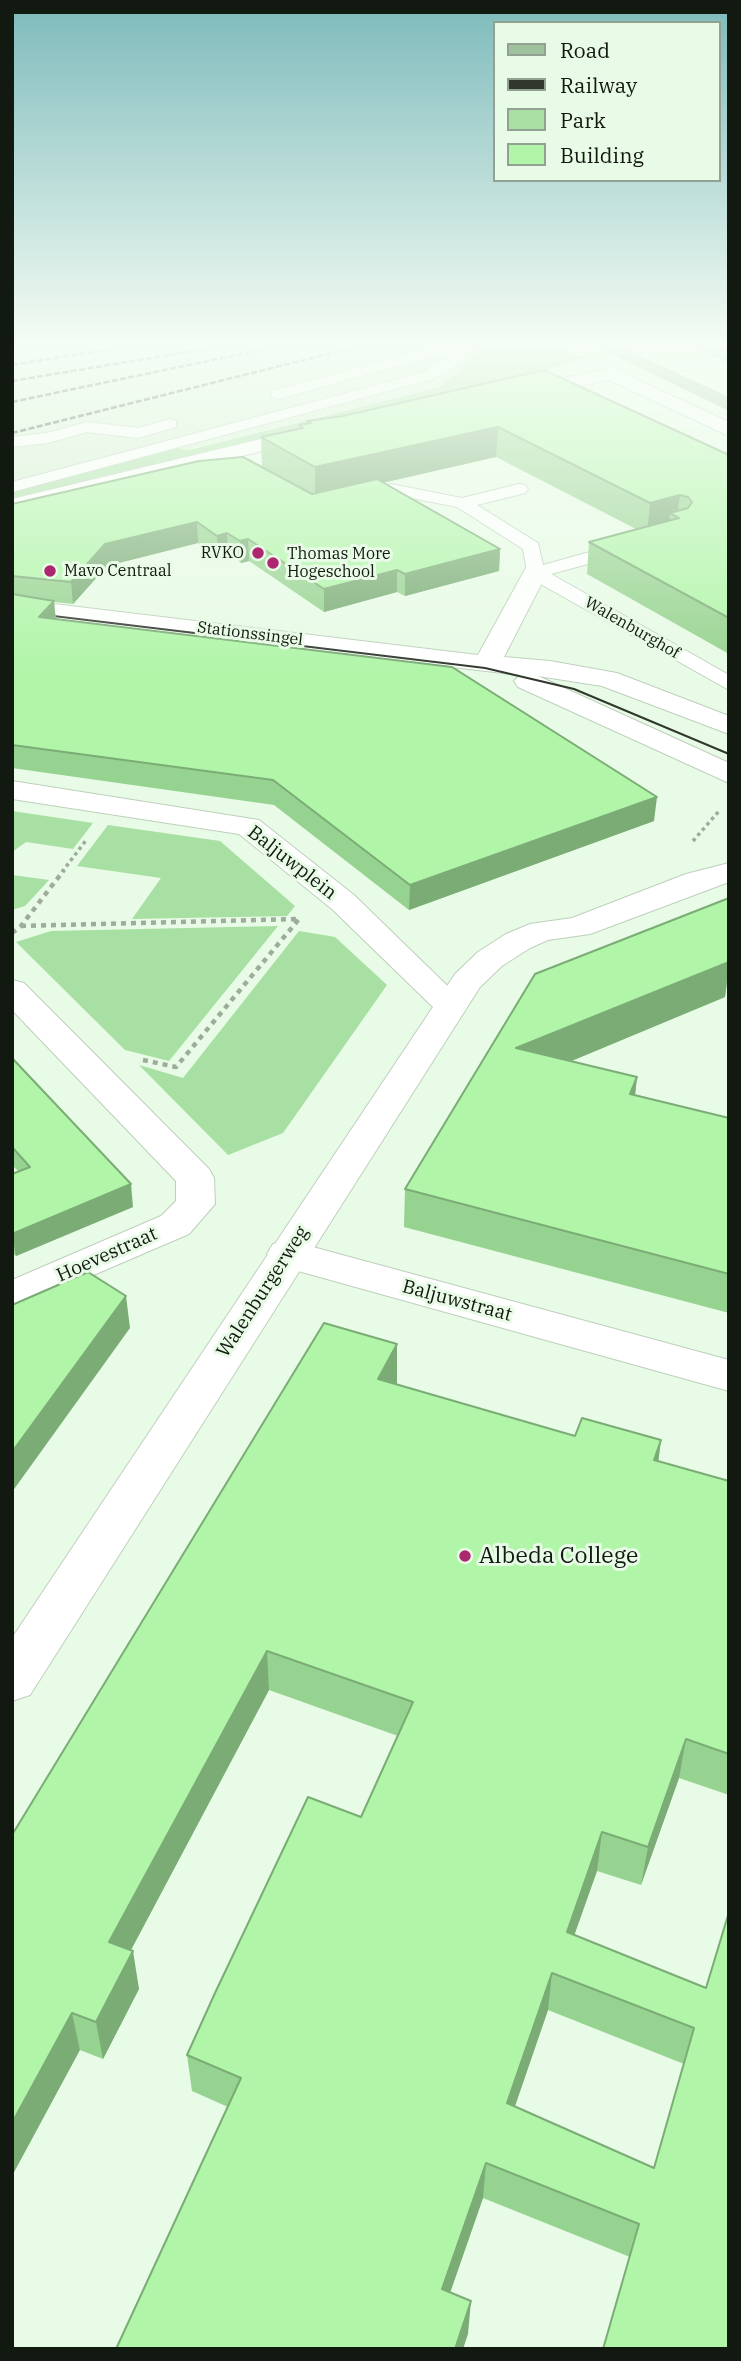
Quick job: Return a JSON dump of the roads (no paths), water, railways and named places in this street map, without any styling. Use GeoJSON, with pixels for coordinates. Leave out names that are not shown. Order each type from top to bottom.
{"type":"FeatureCollection","features":[{"type":"Feature","properties":{"kind":"street"},"geometry":{"type":"LineString","coordinates":[[12,506],[220,455]]}},
{"type":"Feature","properties":{"kind":"street"},"geometry":{"type":"LineString","coordinates":[[487,664],[535,573]]}},
{"type":"Feature","properties":{"kind":"street","name":"Stationssingel"},"geometry":{"type":"LineString","coordinates":[[12,607],[487,664],[550,669],[608,680],[729,726]]}},
{"type":"Feature","properties":{"kind":"street","name":"Stationssingel"},"geometry":{"type":"LineString","coordinates":[[487,664],[570,698],[729,774]]}},
{"type":"Feature","properties":{"kind":"street","name":"Baljuwplein"},"geometry":{"type":"LineString","coordinates":[[12,790],[248,825],[343,902],[449,1004]]}},
{"type":"Feature","properties":{"kind":"street","name":"Walenburgerweg"},"geometry":{"type":"LineString","coordinates":[[542,932],[558,915],[698,861],[729,844]]}},
{"type":"Feature","properties":{"kind":"street","name":"Walenburgerweg"},"geometry":{"type":"LineString","coordinates":[[12,1680],[449,1004],[467,981],[490,959],[518,941],[542,932],[578,927],[697,881],[729,872]]}},
{"type":"Feature","properties":{"kind":"street","name":"Hoevestraat"},"geometry":{"type":"LineString","coordinates":[[12,990],[87,1063],[195,1178],[195,1204],[175,1225],[12,1296]]}},
{"type":"Feature","properties":{"kind":"street","name":"Baljuwstraat"},"geometry":{"type":"LineString","coordinates":[[287,1254],[729,1376]]}},
{"type":"Feature","properties":{"kind":"lane"},"geometry":{"type":"LineString","coordinates":[[12,487],[132,455]]}},
{"type":"Feature","properties":{"kind":"lane"},"geometry":{"type":"LineString","coordinates":[[188,463],[210,477]]}},
{"type":"Feature","properties":{"kind":"lane"},"geometry":{"type":"LineString","coordinates":[[335,502],[391,489],[462,503],[532,547],[535,573],[638,545]]}},
{"type":"Feature","properties":{"kind":"lane"},"geometry":{"type":"LineString","coordinates":[[462,503],[519,489]]}},
{"type":"Feature","properties":{"kind":"lane","name":"Walenburghof"},"geometry":{"type":"LineString","coordinates":[[535,573],[729,684]]}},
{"type":"Feature","properties":{"kind":"tram line"},"geometry":{"type":"LineString","coordinates":[[12,611],[485,668],[574,689],[729,754]]}},
{"type":"Feature","properties":{"kind":"place","name":"RVKO"},"geometry":{"type":"Point","coordinates":[258,553]}},
{"type":"Feature","properties":{"kind":"place","name":"Thomas More Hogeschool"},"geometry":{"type":"Point","coordinates":[273,563]}},
{"type":"Feature","properties":{"kind":"place","name":"Mavo Centraal"},"geometry":{"type":"Point","coordinates":[50,571]}},
{"type":"Feature","properties":{"kind":"place","name":"Albeda College"},"geometry":{"type":"Point","coordinates":[465,1556]}}]}
